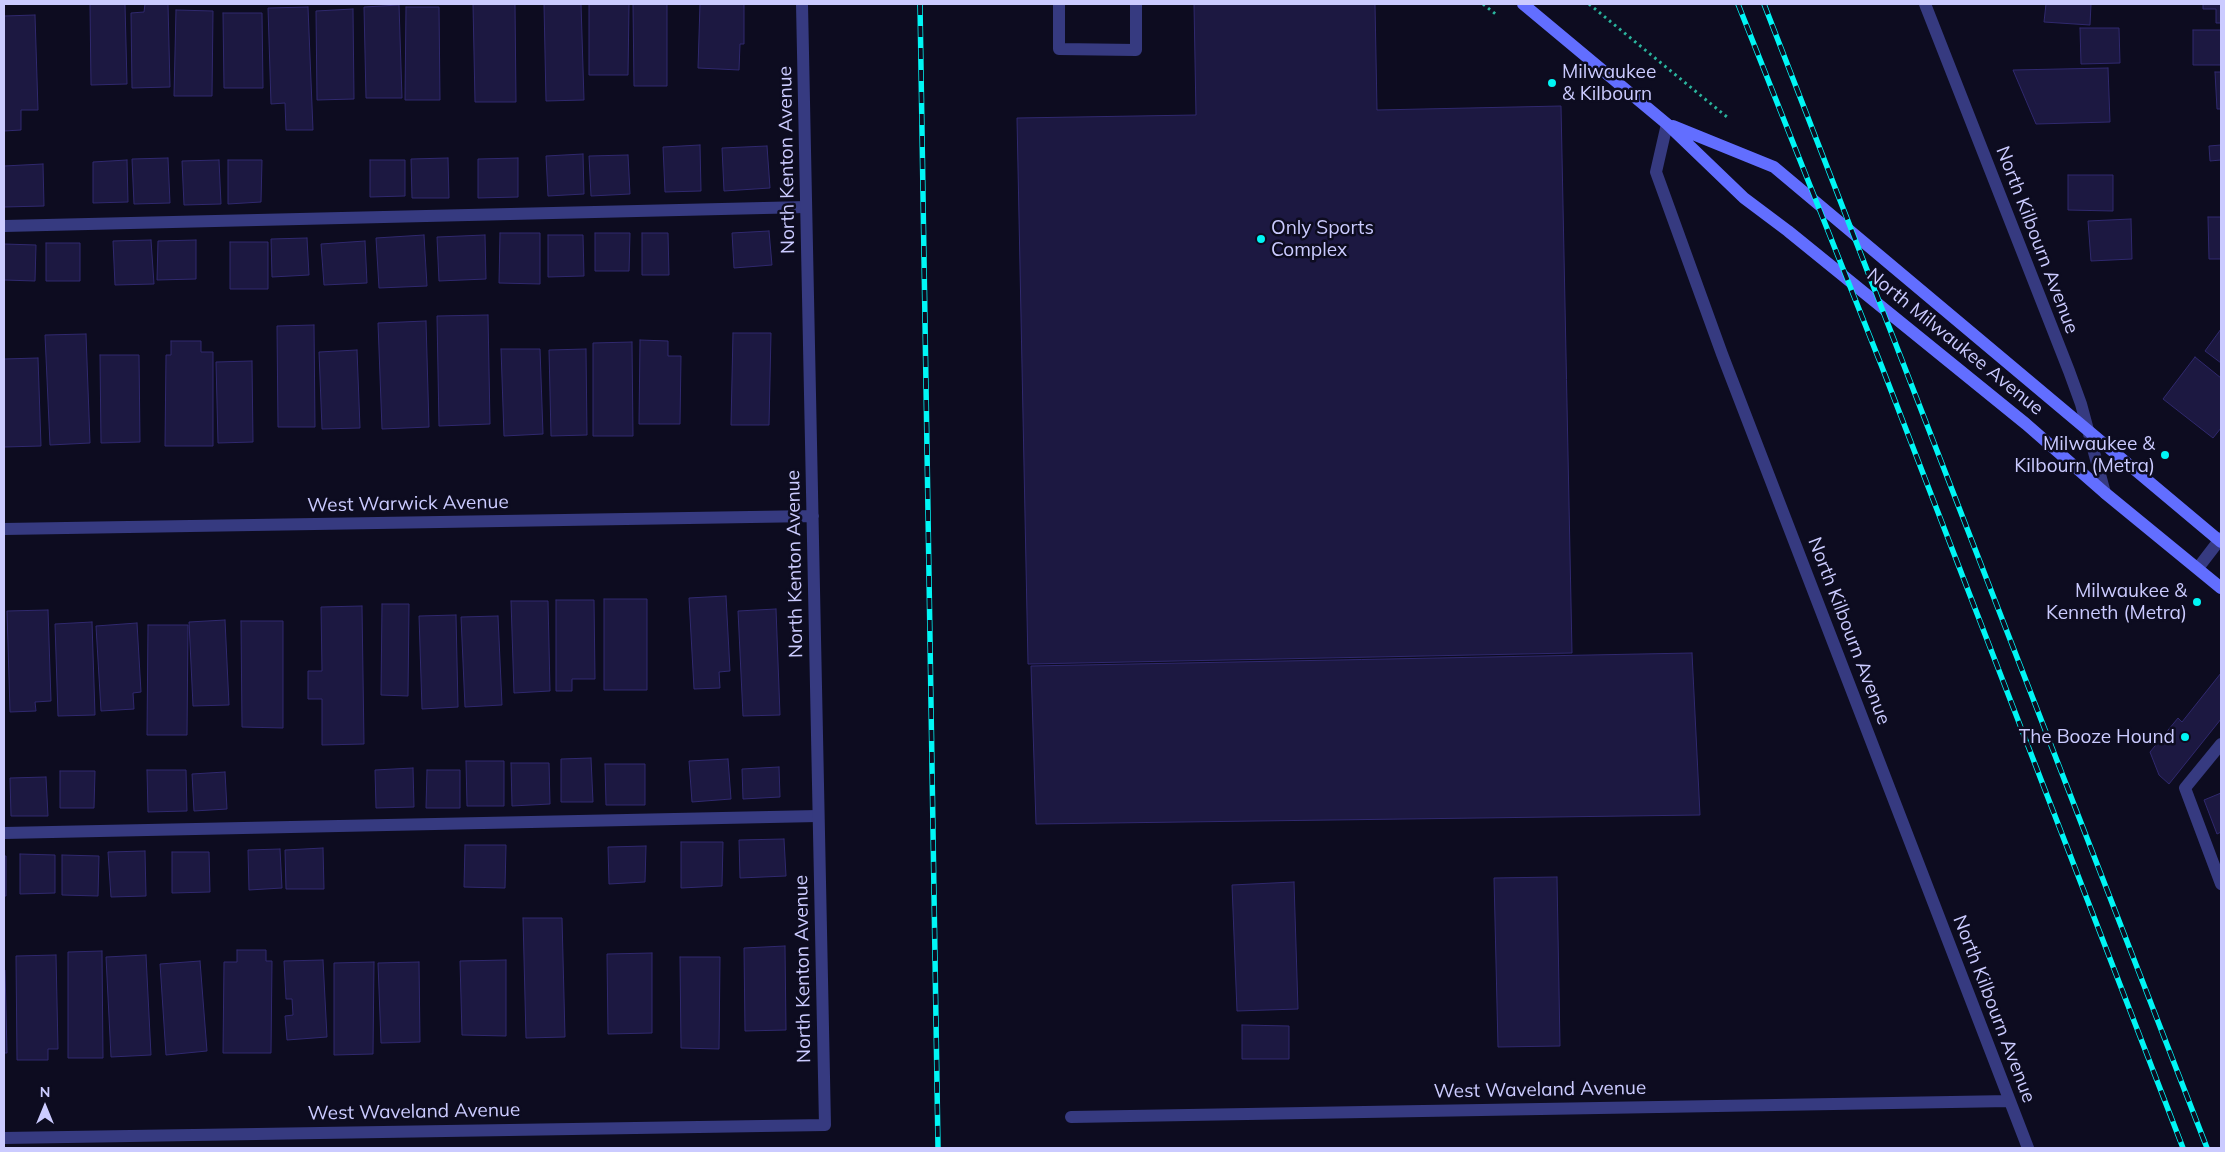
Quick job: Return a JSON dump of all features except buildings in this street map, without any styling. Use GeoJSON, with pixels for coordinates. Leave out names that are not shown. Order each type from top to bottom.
{"type":"FeatureCollection","features":[{"type":"Feature","properties":{"kind":"main road","name":"North Milwaukee Avenue"},"geometry":{"type":"LineString","coordinates":[[1523,4],[1667,124],[1744,198],[1788,231],[2026,424],[2105,493],[2221,588]]}},
{"type":"Feature","properties":{"kind":"main road","name":"North Milwaukee Avenue"},"geometry":{"type":"LineString","coordinates":[[1667,124],[1774,167],[2221,540]]}},
{"type":"Feature","properties":{"kind":"street","name":"North Kenton Avenue"},"geometry":{"type":"LineString","coordinates":[[802,4],[825,1124]]}},
{"type":"Feature","properties":{"kind":"street"},"geometry":{"type":"LineString","coordinates":[[1059,4],[1059,49],[1136,50],[1136,4]]}},
{"type":"Feature","properties":{"kind":"street","name":"North Kilbourn Avenue"},"geometry":{"type":"LineString","coordinates":[[1925,4],[2069,371],[2088,430],[2105,493]]}},
{"type":"Feature","properties":{"kind":"street","name":"North Kilbourn Avenue"},"geometry":{"type":"LineString","coordinates":[[1667,124],[1656,172],[1726,363],[2028,1148]]}},
{"type":"Feature","properties":{"kind":"street"},"geometry":{"type":"LineString","coordinates":[[4,226],[806,207]]}},
{"type":"Feature","properties":{"kind":"street","name":"West Warwick Avenue"},"geometry":{"type":"LineString","coordinates":[[4,529],[813,516]]}},
{"type":"Feature","properties":{"kind":"street"},"geometry":{"type":"LineString","coordinates":[[2198,568],[2221,540]]}},
{"type":"Feature","properties":{"kind":"street"},"geometry":{"type":"LineString","coordinates":[[2221,744],[2185,788],[2221,884]]}},
{"type":"Feature","properties":{"kind":"street"},"geometry":{"type":"LineString","coordinates":[[4,833],[818,816]]}},
{"type":"Feature","properties":{"kind":"street","name":"West Waveland Avenue"},"geometry":{"type":"LineString","coordinates":[[1071,1116],[2010,1101]]}},
{"type":"Feature","properties":{"kind":"street","name":"West Waveland Avenue"},"geometry":{"type":"LineString","coordinates":[[4,1138],[825,1124]]}},
{"type":"Feature","properties":{"kind":"railway"},"geometry":{"type":"LineString","coordinates":[[920,4],[938,1148]]}},
{"type":"Feature","properties":{"kind":"railway"},"geometry":{"type":"LineString","coordinates":[[1738,4],[1882,367],[2183,1148]]}},
{"type":"Feature","properties":{"kind":"railway"},"geometry":{"type":"LineString","coordinates":[[1764,4],[2207,1148]]}},
{"type":"Feature","properties":{"kind":"place","name":"Milwaukee & Kilbourn"},"geometry":{"type":"Point","coordinates":[1552,83]}},
{"type":"Feature","properties":{"kind":"place","name":"Only Sports Complex"},"geometry":{"type":"Point","coordinates":[1261,239]}},
{"type":"Feature","properties":{"kind":"place","name":"Milwaukee & Kilbourn (Metra)"},"geometry":{"type":"Point","coordinates":[2165,455]}},
{"type":"Feature","properties":{"kind":"place","name":"Milwaukee & Kenneth (Metra)"},"geometry":{"type":"Point","coordinates":[2197,602]}},
{"type":"Feature","properties":{"kind":"place","name":"The Booze Hound"},"geometry":{"type":"Point","coordinates":[2185,737]}}]}
